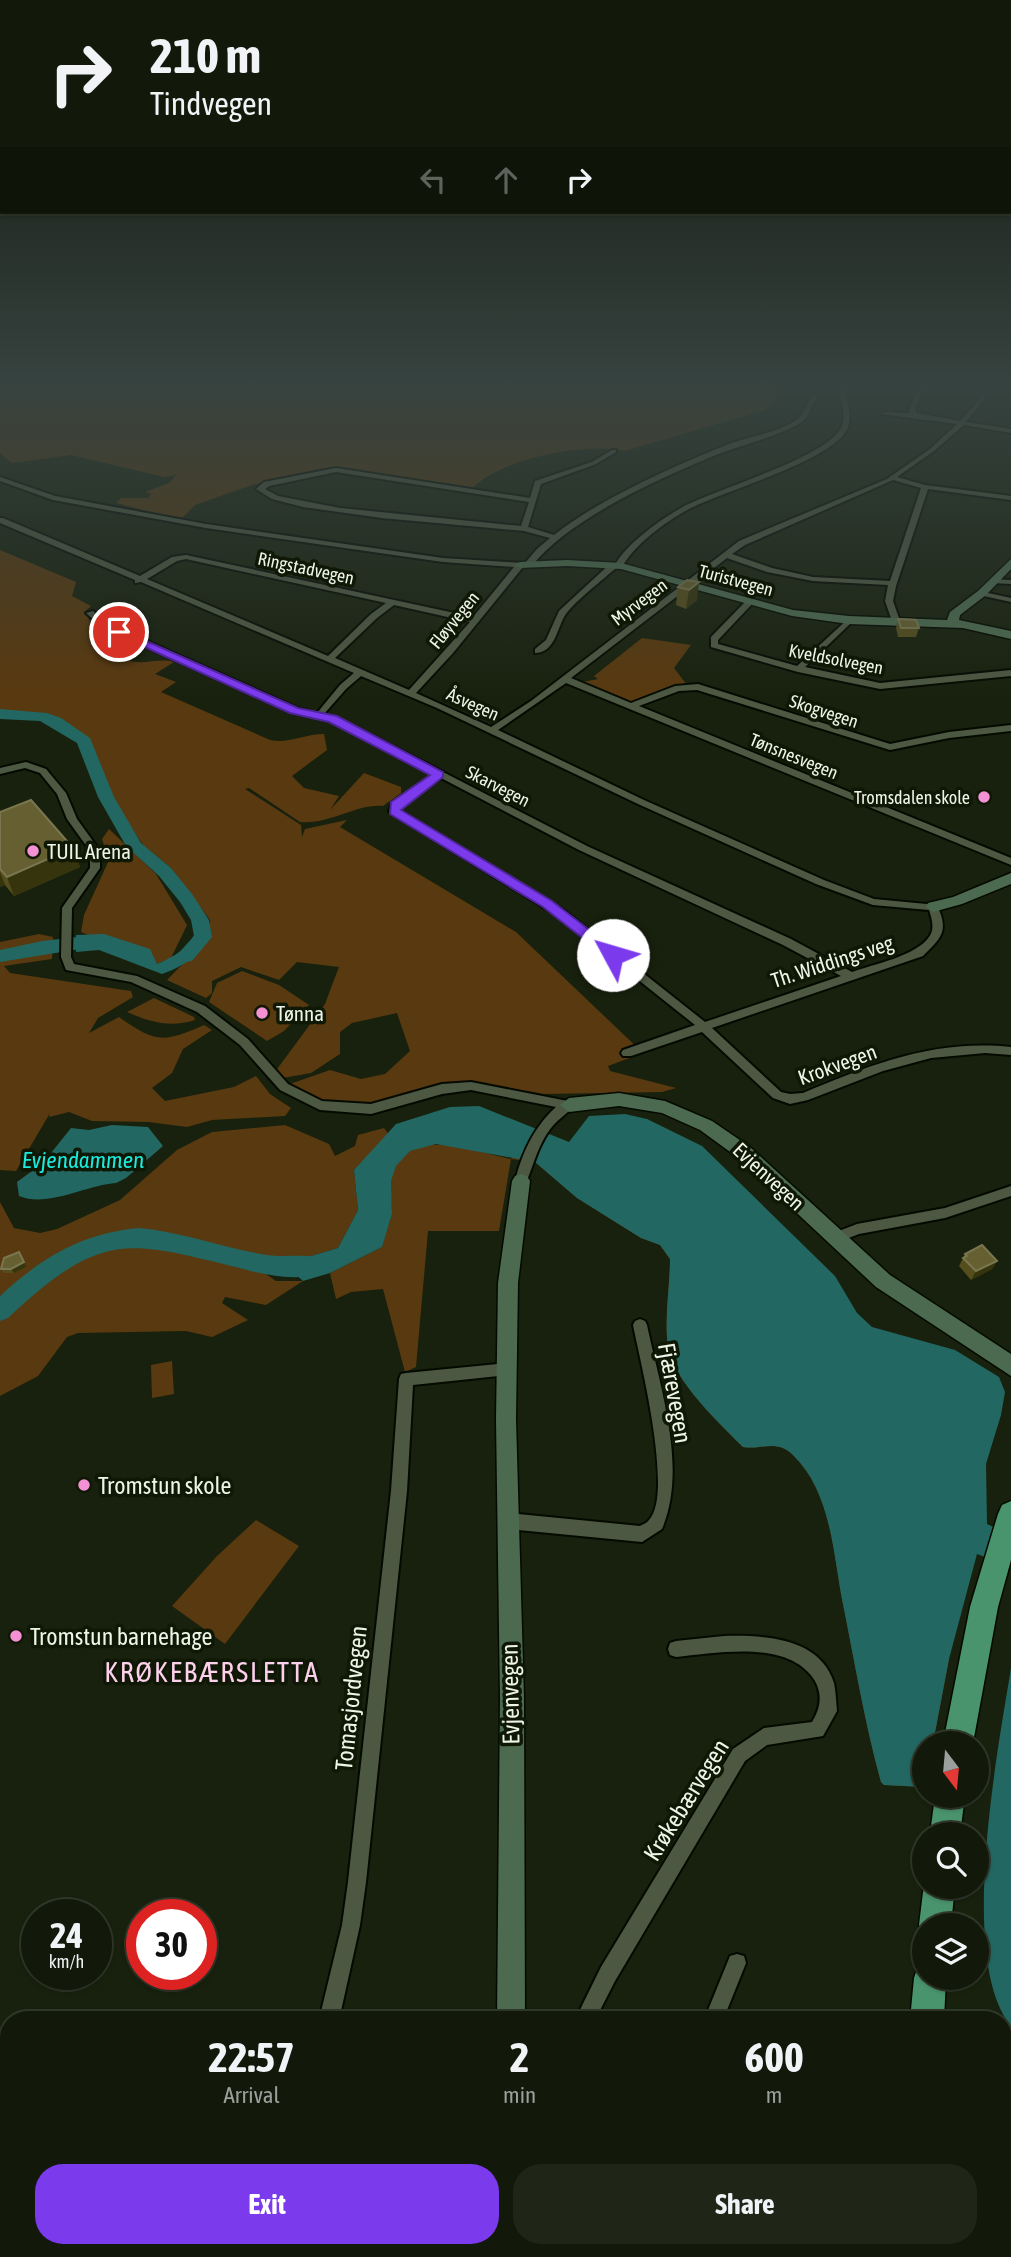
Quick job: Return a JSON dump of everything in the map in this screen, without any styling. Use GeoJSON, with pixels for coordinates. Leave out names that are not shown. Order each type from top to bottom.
{"type":"FeatureCollection","features":[{"type":"Feature","properties":{"kind":"highway"},"geometry":{"type":"LineString","coordinates":[[960,1731],[971,1666],[994,1568],[1008,1524]]}},
{"type":"Feature","properties":{"kind":"highway"},"geometry":{"type":"LineString","coordinates":[[928,2011],[929,1990]]}},
{"type":"Feature","properties":{"kind":"street","name":"Turistvegen"},"geometry":{"type":"LineString","coordinates":[[29,489],[53,498],[206,526],[466,563],[617,565],[749,603],[807,615],[849,620],[953,623],[1011,635]]}},
{"type":"Feature","properties":{"kind":"street"},"geometry":{"type":"LineString","coordinates":[[261,489],[261,492],[295,502],[392,518],[523,528],[556,538]]}},
{"type":"Feature","properties":{"kind":"street"},"geometry":{"type":"LineString","coordinates":[[460,489],[531,500]]}},
{"type":"Feature","properties":{"kind":"street"},"geometry":{"type":"LineString","coordinates":[[523,528],[536,489]]}},
{"type":"Feature","properties":{"kind":"street","name":"Fløyvegen"},"geometry":{"type":"LineString","coordinates":[[411,693],[524,565],[556,538],[638,489]]}},
{"type":"Feature","properties":{"kind":"street"},"geometry":{"type":"LineString","coordinates":[[538,651],[550,641],[562,613],[668,518],[723,489]]}},
{"type":"Feature","properties":{"kind":"street","name":"Myrvegen"},"geometry":{"type":"LineString","coordinates":[[493,730],[565,679],[726,555],[762,533],[865,489]]}},
{"type":"Feature","properties":{"kind":"street"},"geometry":{"type":"LineString","coordinates":[[896,621],[889,600],[892,583],[924,489]]}},
{"type":"Feature","properties":{"kind":"street"},"geometry":{"type":"LineString","coordinates":[[942,489],[1011,499]]}},
{"type":"Feature","properties":{"kind":"street","name":"Åsvegen"},"geometry":{"type":"LineString","coordinates":[[0,520],[138,581],[411,693],[690,825],[860,898],[900,906],[933,907]]}},
{"type":"Feature","properties":{"kind":"street"},"geometry":{"type":"LineString","coordinates":[[726,555],[770,570],[813,579],[892,583]]}},
{"type":"Feature","properties":{"kind":"street","name":"Ringstadvegen"},"geometry":{"type":"LineString","coordinates":[[138,581],[174,559],[184,557],[474,620]]}},
{"type":"Feature","properties":{"kind":"street"},"geometry":{"type":"LineString","coordinates":[[953,623],[954,614],[982,593],[1011,562]]}},
{"type":"Feature","properties":{"kind":"street"},"geometry":{"type":"LineString","coordinates":[[995,581],[1011,582]]}},
{"type":"Feature","properties":{"kind":"street"},"geometry":{"type":"LineString","coordinates":[[982,593],[1011,600]]}},
{"type":"Feature","properties":{"kind":"street"},"geometry":{"type":"LineString","coordinates":[[328,660],[373,616],[392,603]]}},
{"type":"Feature","properties":{"kind":"street","name":"Kveldsolvegen"},"geometry":{"type":"LineString","coordinates":[[749,603],[716,636],[713,644],[798,669],[880,686],[1011,673]]}},
{"type":"Feature","properties":{"kind":"street","name":"Skarvegen"},"geometry":{"type":"LineString","coordinates":[[90,613],[113,629],[295,710],[320,715],[592,853],[766,932],[851,976]]}},
{"type":"Feature","properties":{"kind":"street"},"geometry":{"type":"LineString","coordinates":[[798,669],[849,620]]}},
{"type":"Feature","properties":{"kind":"street"},"geometry":{"type":"LineString","coordinates":[[320,715],[359,673]]}},
{"type":"Feature","properties":{"kind":"street","name":"Tønsnesvegen"},"geometry":{"type":"LineString","coordinates":[[565,679],[1011,862]]}},
{"type":"Feature","properties":{"kind":"street","name":"Skogvegen"},"geometry":{"type":"LineString","coordinates":[[632,706],[678,688],[698,687],[890,747],[949,735],[1011,728]]}},
{"type":"Feature","properties":{"kind":"street"},"geometry":{"type":"LineString","coordinates":[[0,771],[26,765],[43,771],[61,793],[72,819],[95,852],[95,868],[67,908],[65,957],[73,969],[133,979],[201,1009],[244,1042],[284,1087],[320,1105],[371,1109],[442,1089],[471,1086],[569,1104]]}},
{"type":"Feature","properties":{"kind":"street","name":"Krokvegen"},"geometry":{"type":"LineString","coordinates":[[439,775],[395,805],[394,811],[557,911],[703,1026],[767,1087],[790,1099],[804,1097],[914,1058],[971,1048],[1011,1051]]}},
{"type":"Feature","properties":{"kind":"street"},"geometry":{"type":"LineString","coordinates":[[933,907],[957,901],[1011,878]]}},
{"type":"Feature","properties":{"kind":"street","name":"Th. Widdings veg"},"geometry":{"type":"LineString","coordinates":[[627,1053],[890,965],[928,947],[937,932],[933,907]]}},
{"type":"Feature","properties":{"kind":"street","name":"Evjenvegen"},"geometry":{"type":"LineString","coordinates":[[511,2011],[508,1521],[505,1475],[508,1283],[524,1171],[555,1113],[569,1104],[600,1100],[641,1102],[700,1122],[746,1151],[836,1238],[905,1297],[1008,1361]]}},
{"type":"Feature","properties":{"kind":"street"},"geometry":{"type":"LineString","coordinates":[[836,1238],[857,1229],[945,1213],[1011,1191]]}},
{"type":"Feature","properties":{"kind":"street","name":"Fjærevegen"},"geometry":{"type":"LineString","coordinates":[[508,1521],[642,1534],[657,1524],[663,1494],[663,1431],[640,1325]]}},
{"type":"Feature","properties":{"kind":"street","name":"Tomasjordvegen"},"geometry":{"type":"LineString","coordinates":[[331,2011],[351,1926],[359,1868],[399,1491],[406,1378],[508,1369]]}},
{"type":"Feature","properties":{"kind":"street","name":"Krøkebærvegen"},"geometry":{"type":"LineString","coordinates":[[589,2011],[608,1973],[739,1755],[764,1737],[817,1730],[829,1711],[823,1678],[806,1659],[790,1650],[741,1644],[676,1649]]}},
{"type":"Feature","properties":{"kind":"street"},"geometry":{"type":"LineString","coordinates":[[717,2011],[737,1963]]}},
{"type":"Feature","properties":{"kind":"shaded area"},"geometry":{"type":"Polygon","coordinates":[[[152,489],[240,489],[195,505],[180,520],[116,503],[121,498],[148,498],[151,494],[145,492],[152,489]]]}},
{"type":"Feature","properties":{"kind":"shaded area"},"geometry":{"type":"Polygon","coordinates":[[[0,550],[76,582],[72,596],[91,606],[85,611],[91,623],[129,643],[124,651],[127,660],[174,662],[155,674],[176,682],[161,692],[270,740],[283,741],[324,734],[327,750],[292,776],[304,788],[339,796],[330,810],[364,773],[401,787],[401,793],[383,806],[362,808],[311,822],[300,822],[249,788],[245,789],[301,825],[302,837],[305,829],[347,820],[340,827],[516,932],[643,1053],[608,1066],[610,1071],[676,1088],[662,1092],[544,1094],[465,1081],[386,1103],[354,1106],[325,1101],[290,1084],[330,1070],[361,1079],[385,1074],[410,1051],[397,1013],[352,1023],[340,1032],[340,1054],[311,1073],[277,1079],[272,1076],[325,1004],[339,967],[297,962],[279,980],[241,967],[212,981],[212,993],[206,998],[167,980],[208,938],[210,920],[171,868],[143,845],[110,796],[83,741],[55,720],[41,716],[0,714],[0,550]]]}},
{"type":"Feature","properties":{"kind":"shaded area"},"geometry":{"type":"Polygon","coordinates":[[[642,638],[691,645],[674,668],[687,685],[631,704],[578,683],[598,679],[594,676],[642,638]]]}},
{"type":"Feature","properties":{"kind":"shaded area"},"geometry":{"type":"Polygon","coordinates":[[[109,829],[156,874],[187,925],[171,958],[157,964],[81,932],[84,915],[109,860],[102,839],[109,829]]]}},
{"type":"Feature","properties":{"kind":"shaded area"},"geometry":{"type":"Polygon","coordinates":[[[39,934],[53,937],[52,959],[4,966],[10,973],[131,991],[133,997],[98,1018],[89,1033],[119,1017],[151,1036],[179,1035],[204,1025],[212,1030],[183,1049],[172,1073],[152,1088],[165,1101],[234,1087],[256,1076],[270,1094],[291,1108],[285,1116],[212,1120],[187,1127],[149,1122],[92,1121],[69,1112],[49,1117],[50,1113],[16,1171],[0,1170],[0,942],[39,934]]]}},
{"type":"Feature","properties":{"kind":"shaded area","name":"Tønna"},"geometry":{"type":"Polygon","coordinates":[[[242,971],[279,985],[309,1005],[284,1031],[267,1041],[209,1002],[217,983],[242,971]]]}},
{"type":"Feature","properties":{"kind":"shaded area"},"geometry":{"type":"Polygon","coordinates":[[[154,998],[194,1017],[195,1020],[177,1024],[160,1023],[127,1012],[154,998]]]}},
{"type":"Feature","properties":{"kind":"shaded area"},"geometry":{"type":"Polygon","coordinates":[[[285,1125],[329,1144],[335,1156],[355,1146],[358,1135],[384,1128],[389,1135],[354,1170],[358,1210],[338,1248],[284,1264],[166,1236],[110,1236],[54,1261],[0,1296],[0,1202],[14,1228],[40,1233],[57,1229],[120,1200],[177,1150],[212,1132],[285,1125]]]}},
{"type":"Feature","properties":{"kind":"shaded area"},"geometry":{"type":"Polygon","coordinates":[[[521,1143],[605,1154],[949,1659],[935,1731],[912,1731],[912,1786],[884,1785],[881,1782],[860,1694],[829,1525],[816,1487],[806,1470],[793,1455],[781,1447],[743,1447],[688,1387],[672,1360],[668,1347],[670,1259],[660,1245],[641,1238],[577,1198],[535,1162],[511,1159],[521,1143]]]}},
{"type":"Feature","properties":{"kind":"shaded area"},"geometry":{"type":"Polygon","coordinates":[[[442,1145],[511,1159],[499,1231],[428,1231],[416,1367],[405,1372],[383,1289],[351,1292],[336,1299],[330,1273],[382,1247],[392,1211],[391,1178],[399,1161],[410,1150],[442,1145]]]}},
{"type":"Feature","properties":{"kind":"shaded area"},"geometry":{"type":"Polygon","coordinates":[[[147,1239],[192,1247],[253,1265],[276,1281],[303,1281],[266,1305],[225,1297],[222,1303],[248,1320],[212,1337],[186,1331],[78,1333],[67,1337],[38,1376],[0,1396],[0,1312],[50,1270],[78,1252],[109,1240],[147,1239]]]}},
{"type":"Feature","properties":{"kind":"shaded area"},"geometry":{"type":"Polygon","coordinates":[[[172,1361],[174,1394],[152,1398],[151,1365],[172,1361]]]}},
{"type":"Feature","properties":{"kind":"shaded area"},"geometry":{"type":"Polygon","coordinates":[[[256,1520],[299,1546],[225,1644],[172,1606],[217,1556],[256,1520]]]}},
{"type":"Feature","properties":{"kind":"water"},"geometry":{"type":"Polygon","coordinates":[[[200,920],[201,941],[194,955],[181,966],[162,974],[99,950],[76,952],[76,935],[104,934],[150,949],[157,964],[184,948],[194,936],[200,920]]]}},
{"type":"Feature","properties":{"kind":"water"},"geometry":{"type":"Polygon","coordinates":[[[479,1106],[569,1142],[589,1116],[625,1114],[647,1119],[702,1146],[835,1276],[857,1313],[872,1327],[955,1350],[999,1377],[1005,1392],[986,1464],[987,1524],[1011,1535],[1011,1567],[977,1554],[949,1659],[935,1731],[912,1731],[912,1786],[884,1785],[881,1782],[860,1694],[829,1525],[816,1487],[806,1470],[787,1450],[775,1446],[743,1447],[688,1387],[672,1360],[668,1347],[670,1259],[660,1245],[641,1238],[577,1198],[535,1162],[436,1144],[410,1151],[396,1166],[391,1181],[392,1214],[382,1247],[330,1273],[303,1281],[284,1264],[338,1248],[358,1210],[354,1170],[396,1124],[450,1107],[479,1106]]]}},
{"type":"Feature","properties":{"kind":"water","name":"Evjendammen"},"geometry":{"type":"Polygon","coordinates":[[[112,1125],[148,1127],[163,1146],[126,1178],[116,1183],[55,1198],[30,1199],[19,1196],[17,1182],[43,1163],[71,1128],[89,1130],[112,1125]]]}},
{"type":"Feature","properties":{"kind":"water"},"geometry":{"type":"Polygon","coordinates":[[[1011,1668],[1011,2011],[1003,2011],[995,1995],[989,1968],[989,1913],[984,1913],[984,1905],[984,1899],[989,1899],[991,1800],[1011,1668]]]}},
{"type":"Feature","properties":{"kind":"building"},"geometry":{"type":"Polygon","coordinates":[[[687,580],[699,582],[689,590],[678,587],[687,580]]]}},
{"type":"Feature","properties":{"kind":"building"},"geometry":{"type":"Polygon","coordinates":[[[898,619],[916,620],[919,628],[901,628],[898,619]]]}},
{"type":"Feature","properties":{"kind":"building","name":"TUIL Arena"},"geometry":{"type":"Polygon","coordinates":[[[31,800],[73,848],[7,877],[0,869],[0,812],[31,800]]]}},
{"type":"Feature","properties":{"kind":"building"},"geometry":{"type":"Polygon","coordinates":[[[982,1245],[997,1261],[976,1271],[963,1258],[967,1256],[965,1254],[982,1245]]]}},
{"type":"Feature","properties":{"kind":"building"},"geometry":{"type":"Polygon","coordinates":[[[19,1252],[24,1262],[11,1269],[1,1269],[4,1258],[19,1252]]]}},
{"type":"Feature","properties":{"kind":"waterway"},"geometry":{"type":"LineString","coordinates":[[0,714],[42,716],[56,721],[84,741],[106,797],[135,846],[165,872],[200,920],[203,937],[185,956]]}},
{"type":"Feature","properties":{"kind":"waterway"},"geometry":{"type":"LineString","coordinates":[[0,956],[42,947],[104,940]]}},
{"type":"Feature","properties":{"kind":"waterway"},"geometry":{"type":"LineString","coordinates":[[0,1311],[45,1272],[67,1257],[89,1246],[113,1240],[139,1237],[167,1240],[269,1265],[313,1266]]}},
{"type":"Feature","properties":{"kind":"place","name":"Tromsdalen skole"},"geometry":{"type":"Point","coordinates":[984,797]}},
{"type":"Feature","properties":{"kind":"place","name":"TUIL Arena"},"geometry":{"type":"Point","coordinates":[33,851]}},
{"type":"Feature","properties":{"kind":"place","name":"Tønna"},"geometry":{"type":"Point","coordinates":[262,1013]}},
{"type":"Feature","properties":{"kind":"place","name":"Tromstun skole"},"geometry":{"type":"Point","coordinates":[84,1485]}},
{"type":"Feature","properties":{"kind":"place","name":"Tromstun barnehage"},"geometry":{"type":"Point","coordinates":[16,1636]}},
{"type":"Feature","properties":{"kind":"district","name":"KRØKEBÆRSLETTA"},"geometry":{"type":"Point","coordinates":[212,1672]}},
{"type":"Feature","properties":{"kind":"route"},"geometry":{"type":"LineString","coordinates":[[119,632],[295,710],[333,719],[439,775],[395,805],[394,811],[398,816],[547,904],[613,955]]}}]}
